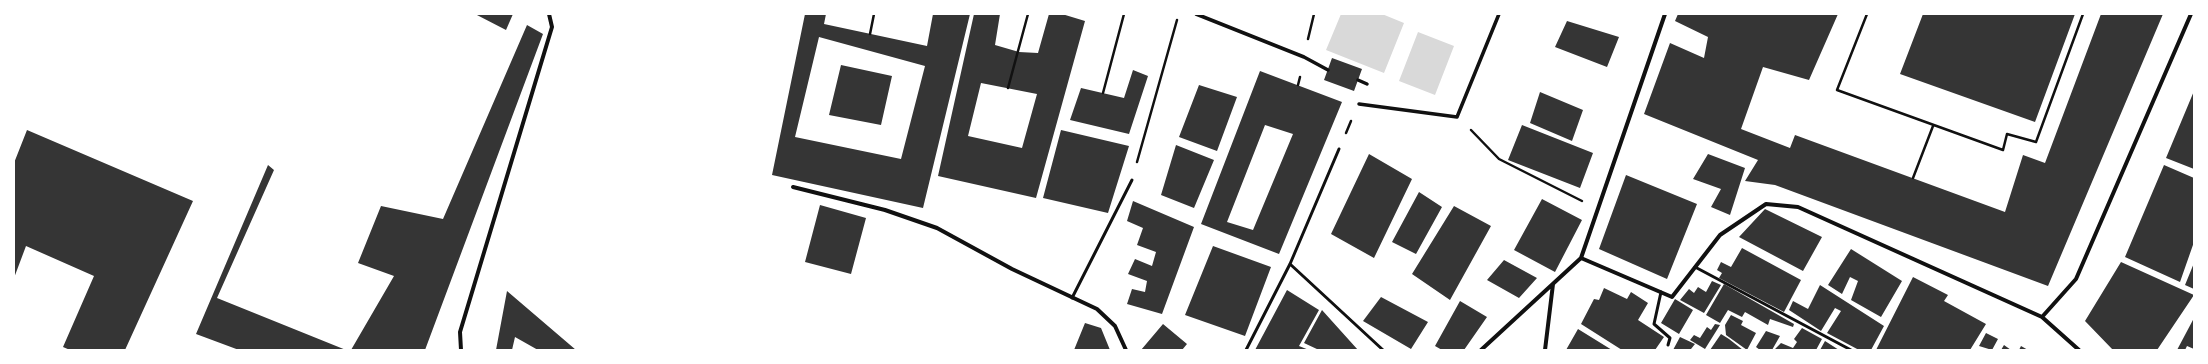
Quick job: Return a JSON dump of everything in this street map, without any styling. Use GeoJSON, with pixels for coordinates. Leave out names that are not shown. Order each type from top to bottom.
{"type":"FeatureCollection","features":[{"type":"Feature","properties":{"kind":"street"},"geometry":{"type":"LineString","coordinates":[[461,350],[460,332],[552,27],[549,14]]}},
{"type":"Feature","properties":{"kind":"street"},"geometry":{"type":"LineString","coordinates":[[1196,14],[1304,57],[1328,70]]}},
{"type":"Feature","properties":{"kind":"street"},"geometry":{"type":"LineString","coordinates":[[1359,104],[1457,117],[1499,14]]}},
{"type":"Feature","properties":{"kind":"street"},"geometry":{"type":"LineString","coordinates":[[1481,350],[1581,258],[1665,14]]}},
{"type":"Feature","properties":{"kind":"street"},"geometry":{"type":"LineString","coordinates":[[2042,317],[2076,279],[2191,14]]}},
{"type":"Feature","properties":{"kind":"street"},"geometry":{"type":"LineString","coordinates":[[1358,80],[1367,84]]}},
{"type":"Feature","properties":{"kind":"street"},"geometry":{"type":"LineString","coordinates":[[793,187],[885,210],[937,228],[1012,269],[1097,309],[1116,326],[1126,350]]}},
{"type":"Feature","properties":{"kind":"street"},"geometry":{"type":"LineString","coordinates":[[1581,258],[1672,297],[1720,235],[1766,204],[1798,207],[2042,317],[2079,350]]}},
{"type":"Feature","properties":{"kind":"street"},"geometry":{"type":"LineString","coordinates":[[1545,350],[1553,284]]}},
{"type":"Feature","properties":{"kind":"lane"},"geometry":{"type":"LineString","coordinates":[[1246,350],[1290,264],[1339,149]]}},
{"type":"Feature","properties":{"kind":"lane"},"geometry":{"type":"LineString","coordinates":[[1072,298],[1132,180]]}},
{"type":"Feature","properties":{"kind":"lane"},"geometry":{"type":"LineString","coordinates":[[1290,264],[1383,350]]}},
{"type":"Feature","properties":{"kind":"lane"},"geometry":{"type":"LineString","coordinates":[[1695,267],[1850,350]]}},
{"type":"Feature","properties":{"kind":"lane"},"geometry":{"type":"LineString","coordinates":[[1661,292],[1654,324],[1670,338],[1668,344]]}},
{"type":"Feature","properties":{"kind":"path"},"geometry":{"type":"LineString","coordinates":[[870,34],[874,14]]}},
{"type":"Feature","properties":{"kind":"path"},"geometry":{"type":"LineString","coordinates":[[1008,88],[1028,14]]}},
{"type":"Feature","properties":{"kind":"path"},"geometry":{"type":"LineString","coordinates":[[1103,93],[1124,14]]}},
{"type":"Feature","properties":{"kind":"path"},"geometry":{"type":"LineString","coordinates":[[1132,180],[1179,14]]}},
{"type":"Feature","properties":{"kind":"path"},"geometry":{"type":"LineString","coordinates":[[1867,14],[1836,90],[1933,126],[2004,150],[2007,134],[2036,142],[2083,14]]}},
{"type":"Feature","properties":{"kind":"path"},"geometry":{"type":"LineString","coordinates":[[1457,117],[1499,159],[1598,210]]}},
{"type":"Feature","properties":{"kind":"path"},"geometry":{"type":"LineString","coordinates":[[1913,178],[1933,126]]}},
{"type":"Feature","properties":{"kind":"shaded area"},"geometry":{"type":"Polygon","coordinates":[[[1341,14],[1382,14],[1404,23],[1384,73],[1326,50],[1341,14]]]}},
{"type":"Feature","properties":{"kind":"shaded area"},"geometry":{"type":"Polygon","coordinates":[[[1418,32],[1454,46],[1435,95],[1399,81],[1418,32]]]}},
{"type":"Feature","properties":{"kind":"building"},"geometry":{"type":"Polygon","coordinates":[[[475,14],[513,14],[506,30],[475,14]]]}},
{"type":"Feature","properties":{"kind":"building"},"geometry":{"type":"Polygon","coordinates":[[[805,14],[826,14],[824,24],[927,46],[933,14],[970,14],[923,208],[772,175],[805,14]],[[819,37],[795,137],[901,159],[925,66],[819,37]]]}},
{"type":"Feature","properties":{"kind":"building"},"geometry":{"type":"Polygon","coordinates":[[[974,14],[1000,14],[995,45],[1019,52],[1038,53],[1049,14],[1062,14],[1085,21],[1036,198],[938,176],[974,14]],[[981,83],[968,136],[1022,148],[1037,94],[981,83]]]}},
{"type":"Feature","properties":{"kind":"building"},"geometry":{"type":"Polygon","coordinates":[[[1678,14],[1838,14],[1809,80],[1763,67],[1741,129],[1790,148],[1795,135],[2005,212],[2023,155],[2045,163],[2101,14],[2163,14],[2048,286],[1775,185],[1745,181],[1758,160],[1644,114],[1670,43],[1704,58],[1708,37],[1675,21],[1678,14]]]}},
{"type":"Feature","properties":{"kind":"building"},"geometry":{"type":"Polygon","coordinates":[[[1923,14],[2075,14],[2035,122],[1900,74],[1923,14]]]}},
{"type":"Feature","properties":{"kind":"building"},"geometry":{"type":"Polygon","coordinates":[[[1567,21],[1619,37],[1607,67],[1555,47],[1567,21]]]}},
{"type":"Feature","properties":{"kind":"building"},"geometry":{"type":"Polygon","coordinates":[[[527,25],[543,34],[425,350],[351,350],[394,276],[358,263],[381,206],[443,219],[527,25]]]}},
{"type":"Feature","properties":{"kind":"building"},"geometry":{"type":"Polygon","coordinates":[[[1332,58],[1362,69],[1354,91],[1324,80],[1332,58]]]}},
{"type":"Feature","properties":{"kind":"building"},"geometry":{"type":"Polygon","coordinates":[[[841,65],[892,76],[881,125],[829,115],[841,65]]]}},
{"type":"Feature","properties":{"kind":"building"},"geometry":{"type":"Polygon","coordinates":[[[1133,70],[1148,76],[1129,134],[1070,120],[1081,88],[1124,98],[1133,70]]]}},
{"type":"Feature","properties":{"kind":"building"},"geometry":{"type":"Polygon","coordinates":[[[1260,71],[1342,102],[1279,254],[1201,224],[1260,71]],[[1265,125],[1227,222],[1253,230],[1293,134],[1265,125]]]}},
{"type":"Feature","properties":{"kind":"building"},"geometry":{"type":"Polygon","coordinates":[[[1199,85],[1237,97],[1217,151],[1179,137],[1199,85]]]}},
{"type":"Feature","properties":{"kind":"building"},"geometry":{"type":"Polygon","coordinates":[[[2194,91],[2194,169],[2166,158],[2194,91]]]}},
{"type":"Feature","properties":{"kind":"building"},"geometry":{"type":"Polygon","coordinates":[[[1540,92],[1583,110],[1572,141],[1530,123],[1540,92]]]}},
{"type":"Feature","properties":{"kind":"building"},"geometry":{"type":"Polygon","coordinates":[[[1522,125],[1593,153],[1580,188],[1508,160],[1522,125]]]}},
{"type":"Feature","properties":{"kind":"building"},"geometry":{"type":"Polygon","coordinates":[[[27,130],[193,201],[125,350],[70,350],[63,347],[94,276],[26,246],[14,278],[14,163],[27,130]]]}},
{"type":"Feature","properties":{"kind":"building"},"geometry":{"type":"Polygon","coordinates":[[[1061,130],[1129,146],[1108,213],[1043,198],[1061,130]]]}},
{"type":"Feature","properties":{"kind":"building"},"geometry":{"type":"Polygon","coordinates":[[[1176,145],[1214,160],[1194,208],[1161,195],[1176,145]]]}},
{"type":"Feature","properties":{"kind":"building"},"geometry":{"type":"Polygon","coordinates":[[[1369,154],[1412,179],[1374,258],[1331,234],[1369,154]]]}},
{"type":"Feature","properties":{"kind":"building"},"geometry":{"type":"Polygon","coordinates":[[[1708,154],[1745,168],[1730,215],[1711,207],[1721,189],[1693,179],[1708,154]]]}},
{"type":"Feature","properties":{"kind":"building"},"geometry":{"type":"Polygon","coordinates":[[[268,165],[274,170],[217,298],[346,350],[239,350],[196,334],[268,165]]]}},
{"type":"Feature","properties":{"kind":"building"},"geometry":{"type":"Polygon","coordinates":[[[2164,165],[2194,178],[2194,242],[2180,282],[2125,257],[2164,165]]]}},
{"type":"Feature","properties":{"kind":"building"},"geometry":{"type":"Polygon","coordinates":[[[1626,175],[1697,204],[1667,279],[1599,249],[1626,175]]]}},
{"type":"Feature","properties":{"kind":"building"},"geometry":{"type":"Polygon","coordinates":[[[1419,192],[1442,207],[1416,254],[1392,242],[1419,192]]]}},
{"type":"Feature","properties":{"kind":"building"},"geometry":{"type":"Polygon","coordinates":[[[1542,199],[1582,220],[1555,272],[1514,250],[1542,199]]]}},
{"type":"Feature","properties":{"kind":"building"},"geometry":{"type":"Polygon","coordinates":[[[1133,201],[1194,227],[1162,314],[1127,304],[1132,289],[1145,292],[1147,281],[1128,274],[1135,259],[1152,266],[1156,252],[1137,245],[1143,228],[1127,221],[1133,201]]]}},
{"type":"Feature","properties":{"kind":"building"},"geometry":{"type":"Polygon","coordinates":[[[820,205],[866,218],[851,274],[805,262],[820,205]]]}},
{"type":"Feature","properties":{"kind":"building"},"geometry":{"type":"Polygon","coordinates":[[[1454,206],[1491,226],[1450,300],[1412,274],[1454,206]]]}},
{"type":"Feature","properties":{"kind":"building"},"geometry":{"type":"Polygon","coordinates":[[[1765,209],[1822,237],[1803,271],[1739,237],[1765,209]]]}},
{"type":"Feature","properties":{"kind":"building"},"geometry":{"type":"Polygon","coordinates":[[[1213,246],[1271,267],[1245,336],[1185,315],[1213,246]]]}},
{"type":"Feature","properties":{"kind":"building"},"geometry":{"type":"Polygon","coordinates":[[[1742,248],[1801,280],[1784,312],[1719,278],[1722,273],[1717,270],[1721,262],[1731,267],[1742,248]]]}},
{"type":"Feature","properties":{"kind":"building"},"geometry":{"type":"Polygon","coordinates":[[[1851,249],[1902,281],[1881,317],[1851,300],[1858,281],[1850,277],[1842,294],[1828,285],[1851,249]]]}},
{"type":"Feature","properties":{"kind":"building"},"geometry":{"type":"Polygon","coordinates":[[[1504,260],[1537,278],[1519,298],[1487,280],[1504,260]]]}},
{"type":"Feature","properties":{"kind":"building"},"geometry":{"type":"Polygon","coordinates":[[[2121,262],[2194,295],[2157,350],[2113,350],[2085,321],[2121,262]]]}},
{"type":"Feature","properties":{"kind":"building"},"geometry":{"type":"Polygon","coordinates":[[[2194,263],[2194,289],[2185,285],[2194,263]]]}},
{"type":"Feature","properties":{"kind":"building"},"geometry":{"type":"Polygon","coordinates":[[[1913,277],[1948,295],[1944,301],[1986,324],[1970,350],[1876,350],[1913,277]]]}},
{"type":"Feature","properties":{"kind":"building"},"geometry":{"type":"Polygon","coordinates":[[[1712,281],[1721,285],[1704,313],[1680,300],[1689,289],[1694,293],[1698,287],[1706,292],[1712,281]]]}},
{"type":"Feature","properties":{"kind":"building"},"geometry":{"type":"Polygon","coordinates":[[[1724,284],[1794,324],[1793,327],[1770,319],[1768,325],[1745,312],[1742,317],[1728,310],[1720,323],[1706,315],[1724,284]]]}},
{"type":"Feature","properties":{"kind":"building"},"geometry":{"type":"Polygon","coordinates":[[[1820,285],[1884,326],[1871,350],[1859,350],[1827,333],[1841,311],[1835,308],[1821,331],[1789,310],[1793,301],[1808,309],[1820,285]]]}},
{"type":"Feature","properties":{"kind":"building"},"geometry":{"type":"Polygon","coordinates":[[[1604,288],[1627,299],[1631,292],[1648,303],[1638,320],[1664,337],[1655,350],[1622,350],[1581,324],[1594,299],[1599,300],[1604,288]]]}},
{"type":"Feature","properties":{"kind":"building"},"geometry":{"type":"Polygon","coordinates":[[[1287,290],[1319,310],[1299,346],[1309,350],[1255,350],[1287,290]]]}},
{"type":"Feature","properties":{"kind":"building"},"geometry":{"type":"Polygon","coordinates":[[[507,291],[576,350],[538,350],[515,337],[512,350],[496,350],[507,291]]]}},
{"type":"Feature","properties":{"kind":"building"},"geometry":{"type":"Polygon","coordinates":[[[1381,297],[1428,322],[1411,349],[1363,321],[1381,297]]]}},
{"type":"Feature","properties":{"kind":"building"},"geometry":{"type":"Polygon","coordinates":[[[1675,299],[1693,310],[1679,334],[1661,323],[1675,299]]]}},
{"type":"Feature","properties":{"kind":"building"},"geometry":{"type":"Polygon","coordinates":[[[1460,301],[1487,317],[1464,350],[1442,350],[1435,346],[1460,301]]]}},
{"type":"Feature","properties":{"kind":"building"},"geometry":{"type":"Polygon","coordinates":[[[1322,310],[1358,350],[1319,350],[1304,343],[1322,310]]]}},
{"type":"Feature","properties":{"kind":"building"},"geometry":{"type":"Polygon","coordinates":[[[1731,315],[1743,321],[1741,325],[1756,333],[1747,350],[1726,335],[1725,325],[1731,315]]]}},
{"type":"Feature","properties":{"kind":"building"},"geometry":{"type":"Polygon","coordinates":[[[2194,318],[2194,349],[2187,346],[2185,350],[2177,350],[2194,318]]]}},
{"type":"Feature","properties":{"kind":"building"},"geometry":{"type":"Polygon","coordinates":[[[1085,323],[1101,328],[1110,350],[1074,350],[1085,323]]]}},
{"type":"Feature","properties":{"kind":"building"},"geometry":{"type":"Polygon","coordinates":[[[1163,324],[1187,344],[1182,350],[1141,350],[1163,324]]]}},
{"type":"Feature","properties":{"kind":"building"},"geometry":{"type":"Polygon","coordinates":[[[1715,324],[1720,325],[1705,349],[1690,340],[1694,335],[1700,338],[1707,327],[1711,330],[1715,324]]]}},
{"type":"Feature","properties":{"kind":"building"},"geometry":{"type":"Polygon","coordinates":[[[1802,328],[1822,339],[1816,350],[1774,350],[1781,343],[1793,348],[1797,342],[1794,339],[1802,328]]]}},
{"type":"Feature","properties":{"kind":"building"},"geometry":{"type":"Polygon","coordinates":[[[1578,329],[1612,350],[1566,350],[1578,329]]]}},
{"type":"Feature","properties":{"kind":"building"},"geometry":{"type":"Polygon","coordinates":[[[1766,331],[1780,336],[1772,350],[1760,350],[1756,347],[1766,331]]]}},
{"type":"Feature","properties":{"kind":"building"},"geometry":{"type":"Polygon","coordinates":[[[1986,333],[1998,339],[1992,350],[1979,346],[1986,333]]]}},
{"type":"Feature","properties":{"kind":"building"},"geometry":{"type":"Polygon","coordinates":[[[1721,334],[1729,339],[1743,350],[1710,350],[1721,334]]]}},
{"type":"Feature","properties":{"kind":"building"},"geometry":{"type":"Polygon","coordinates":[[[1680,337],[1695,344],[1691,349],[1694,350],[1673,350],[1680,337]]]}},
{"type":"Feature","properties":{"kind":"building"},"geometry":{"type":"Polygon","coordinates":[[[1825,341],[1839,350],[1820,350],[1825,341]]]}},
{"type":"Feature","properties":{"kind":"building"},"geometry":{"type":"Polygon","coordinates":[[[2004,345],[2011,350],[2001,350],[2004,345]]]}},
{"type":"Feature","properties":{"kind":"building"},"geometry":{"type":"Polygon","coordinates":[[[2021,346],[2028,350],[2019,350],[2021,346]]]}}]}
